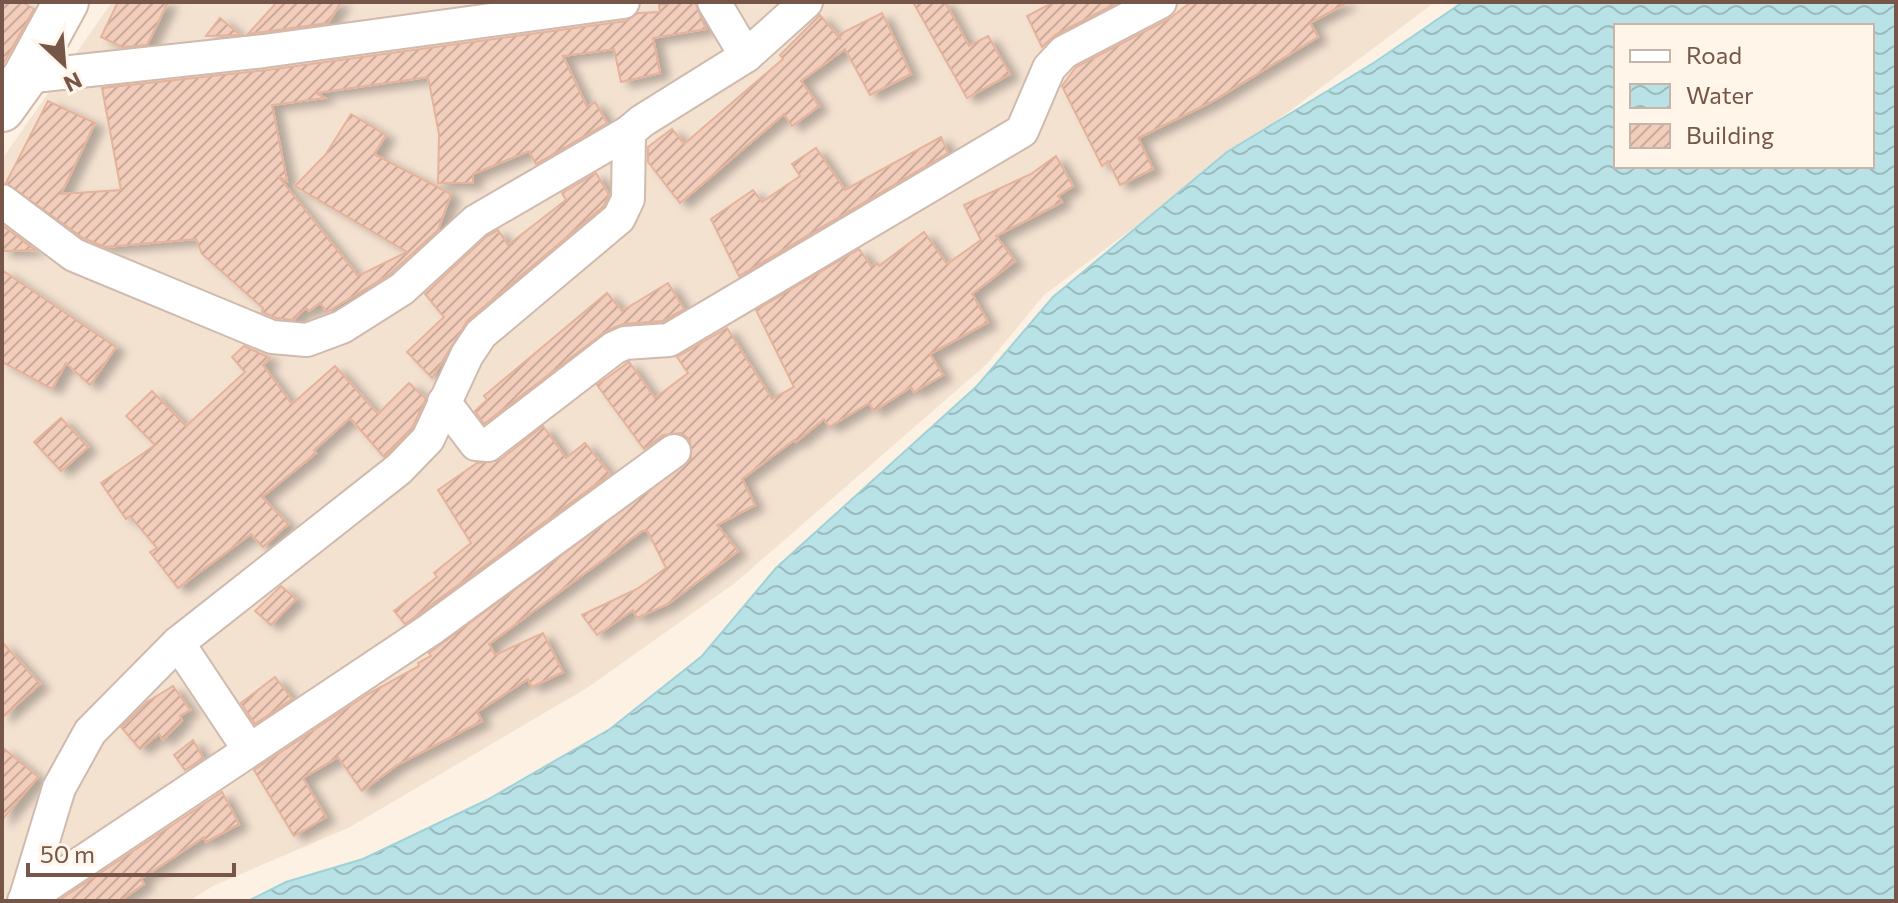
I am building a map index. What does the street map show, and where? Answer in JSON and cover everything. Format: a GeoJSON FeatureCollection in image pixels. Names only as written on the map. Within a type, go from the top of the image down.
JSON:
{"type":"FeatureCollection","features":[{"type":"Feature","properties":{"kind":"street"},"geometry":{"type":"LineString","coordinates":[[14,93],[66,2]]}},
{"type":"Feature","properties":{"kind":"street"},"geometry":{"type":"LineString","coordinates":[[14,93],[264,51],[623,2]]}},
{"type":"Feature","properties":{"kind":"street"},"geometry":{"type":"LineString","coordinates":[[714,2],[746,56]]}},
{"type":"Feature","properties":{"kind":"street"},"geometry":{"type":"LineString","coordinates":[[2,201],[74,255],[272,337],[307,340],[342,327],[382,304],[476,221],[629,132],[746,56],[806,2]]}},
{"type":"Feature","properties":{"kind":"street"},"geometry":{"type":"LineString","coordinates":[[444,402],[476,444],[488,445],[614,348],[625,343],[669,340],[1022,131],[1049,68],[1064,52],[1160,2]]}},
{"type":"Feature","properties":{"kind":"street"},"geometry":{"type":"LineString","coordinates":[[24,900],[59,788],[90,732],[178,643],[399,469],[428,439],[467,355],[481,334],[619,218],[628,199],[629,132]]}},
{"type":"Feature","properties":{"kind":"street"},"geometry":{"type":"LineString","coordinates":[[24,900],[431,629],[674,451]]}},
{"type":"Feature","properties":{"kind":"street"},"geometry":{"type":"LineString","coordinates":[[178,643],[248,748]]}},
{"type":"Feature","properties":{"kind":"shaded area"},"geometry":{"type":"Polygon","coordinates":[[[112,2],[1435,2],[1044,295],[988,363],[735,583],[587,688],[350,827],[213,886],[189,901],[2,901],[2,159],[112,2]]]}},
{"type":"Feature","properties":{"kind":"water"},"geometry":{"type":"Polygon","coordinates":[[[1463,2],[1896,2],[1896,901],[248,901],[286,882],[363,859],[487,800],[610,729],[702,656],[776,568],[977,386],[1053,297],[1227,152],[1375,62],[1463,2]]]}},
{"type":"Feature","properties":{"kind":"building"},"geometry":{"type":"Polygon","coordinates":[[[2,2],[22,2],[34,9],[2,66],[2,2]]]}},
{"type":"Feature","properties":{"kind":"building"},"geometry":{"type":"Polygon","coordinates":[[[118,2],[168,2],[147,45],[122,47],[101,37],[118,2]]]}},
{"type":"Feature","properties":{"kind":"building"},"geometry":{"type":"Polygon","coordinates":[[[277,2],[341,2],[328,23],[248,34],[277,2]]]}},
{"type":"Feature","properties":{"kind":"building"},"geometry":{"type":"Polygon","coordinates":[[[695,2],[706,29],[653,38],[660,73],[621,82],[614,49],[563,56],[587,107],[595,102],[607,123],[536,164],[529,151],[473,174],[473,183],[438,183],[439,134],[428,77],[316,93],[325,98],[272,105],[287,181],[278,176],[358,276],[407,252],[295,186],[326,154],[351,114],[386,135],[374,154],[451,194],[438,230],[390,274],[327,312],[320,303],[309,311],[306,308],[293,320],[262,312],[263,308],[202,254],[196,239],[105,247],[83,238],[6,183],[48,101],[95,123],[61,194],[121,190],[102,88],[267,70],[626,21],[638,13],[660,12],[659,5],[695,2]]]}},
{"type":"Feature","properties":{"kind":"building"},"geometry":{"type":"Polygon","coordinates":[[[913,2],[945,2],[969,46],[988,36],[1010,74],[967,98],[913,2]]]}},
{"type":"Feature","properties":{"kind":"building"},"geometry":{"type":"Polygon","coordinates":[[[1054,2],[1119,2],[1055,35],[1042,47],[1027,16],[1054,2]]]}},
{"type":"Feature","properties":{"kind":"building"},"geometry":{"type":"Polygon","coordinates":[[[1191,2],[1348,2],[1310,23],[1318,37],[1211,102],[1138,138],[1153,169],[1120,185],[1108,161],[1102,166],[1062,86],[1076,67],[1169,19],[1191,2]]]}},
{"type":"Feature","properties":{"kind":"building"},"geometry":{"type":"Polygon","coordinates":[[[882,13],[911,74],[870,95],[845,49],[801,81],[819,106],[792,126],[784,114],[680,203],[648,162],[648,147],[672,129],[684,144],[783,59],[780,55],[820,15],[841,40],[838,35],[882,13]]]}},
{"type":"Feature","properties":{"kind":"building"},"geometry":{"type":"Polygon","coordinates":[[[220,18],[240,35],[206,36],[220,18]]]}},
{"type":"Feature","properties":{"kind":"building"},"geometry":{"type":"Polygon","coordinates":[[[941,137],[948,153],[739,276],[711,219],[753,190],[762,202],[800,176],[792,164],[816,148],[845,190],[941,137]]]}},
{"type":"Feature","properties":{"kind":"building"},"geometry":{"type":"Polygon","coordinates":[[[1056,156],[1073,186],[1058,196],[1062,202],[996,236],[1015,261],[972,294],[988,322],[930,354],[943,375],[914,392],[911,387],[874,411],[869,403],[829,427],[824,419],[742,479],[755,505],[717,525],[738,551],[668,604],[637,618],[633,610],[597,635],[582,615],[637,589],[666,568],[647,530],[642,531],[489,644],[495,655],[543,633],[563,672],[532,687],[528,679],[477,712],[482,721],[397,765],[362,791],[338,757],[303,778],[326,817],[294,836],[254,770],[368,694],[419,666],[418,663],[431,656],[429,653],[691,459],[690,440],[681,433],[663,435],[644,449],[597,385],[629,362],[655,398],[688,373],[677,357],[727,328],[772,399],[794,387],[756,310],[859,249],[871,266],[877,263],[879,266],[924,232],[947,264],[981,240],[964,205],[1031,174],[1056,156]]]}},
{"type":"Feature","properties":{"kind":"building"},"geometry":{"type":"Polygon","coordinates":[[[596,173],[609,195],[604,206],[468,320],[432,378],[407,352],[444,317],[425,294],[487,236],[498,230],[508,245],[566,200],[562,193],[596,173]]]}},
{"type":"Feature","properties":{"kind":"building"},"geometry":{"type":"Polygon","coordinates":[[[2,225],[35,250],[2,251],[2,225]]]}},
{"type":"Feature","properties":{"kind":"building"},"geometry":{"type":"Polygon","coordinates":[[[2,270],[116,347],[90,385],[66,363],[52,389],[2,362],[2,270]]]}},
{"type":"Feature","properties":{"kind":"building"},"geometry":{"type":"Polygon","coordinates":[[[668,283],[684,309],[663,321],[623,324],[606,331],[484,424],[475,411],[487,400],[484,396],[607,293],[622,311],[668,283]]]}},
{"type":"Feature","properties":{"kind":"building"},"geometry":{"type":"Polygon","coordinates":[[[244,346],[270,358],[263,365],[292,404],[335,366],[378,414],[409,383],[426,399],[412,428],[384,457],[350,418],[314,450],[316,453],[262,497],[288,524],[263,547],[251,534],[178,588],[150,552],[157,548],[130,516],[126,519],[101,483],[155,445],[126,416],[152,391],[186,426],[245,372],[232,357],[244,346]]]}},
{"type":"Feature","properties":{"kind":"building"},"geometry":{"type":"Polygon","coordinates":[[[61,418],[88,447],[61,471],[34,442],[61,418]]]}},
{"type":"Feature","properties":{"kind":"building"},"geometry":{"type":"Polygon","coordinates":[[[543,426],[566,458],[585,443],[610,474],[405,624],[394,611],[437,577],[434,573],[471,543],[438,490],[477,463],[500,460],[543,426]]]}},
{"type":"Feature","properties":{"kind":"building"},"geometry":{"type":"Polygon","coordinates":[[[281,586],[296,599],[271,625],[255,611],[281,586]]]}},
{"type":"Feature","properties":{"kind":"building"},"geometry":{"type":"Polygon","coordinates":[[[2,642],[40,684],[2,718],[2,642]]]}},
{"type":"Feature","properties":{"kind":"building"},"geometry":{"type":"Polygon","coordinates":[[[275,677],[292,699],[255,724],[241,703],[275,677]]]}},
{"type":"Feature","properties":{"kind":"building"},"geometry":{"type":"Polygon","coordinates":[[[173,686],[190,710],[180,716],[182,720],[163,740],[159,734],[140,749],[121,727],[147,702],[173,686]]]}},
{"type":"Feature","properties":{"kind":"building"},"geometry":{"type":"Polygon","coordinates":[[[193,740],[203,758],[185,770],[174,755],[193,740]]]}},
{"type":"Feature","properties":{"kind":"building"},"geometry":{"type":"Polygon","coordinates":[[[2,747],[38,777],[2,820],[2,747]]]}},
{"type":"Feature","properties":{"kind":"building"},"geometry":{"type":"Polygon","coordinates":[[[222,792],[239,824],[206,842],[204,837],[141,879],[144,884],[120,901],[58,901],[222,792]]]}}]}
